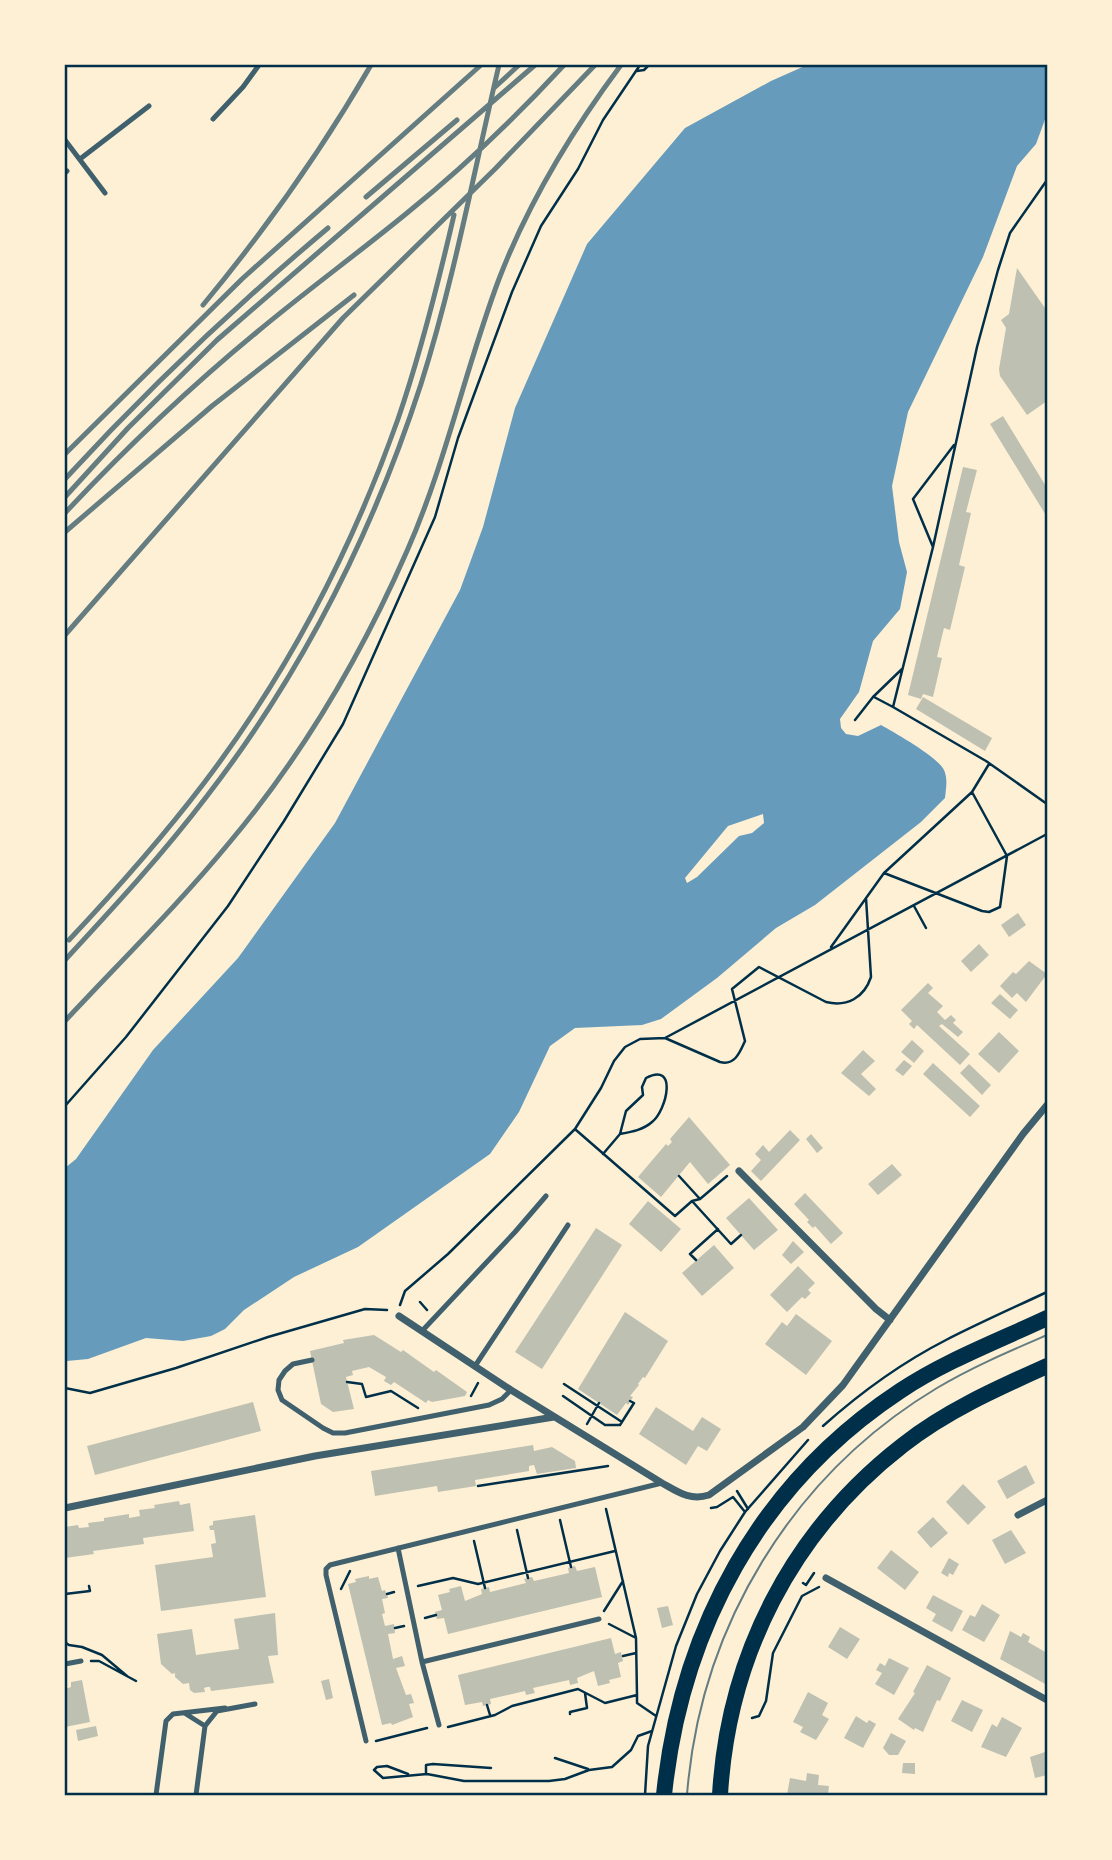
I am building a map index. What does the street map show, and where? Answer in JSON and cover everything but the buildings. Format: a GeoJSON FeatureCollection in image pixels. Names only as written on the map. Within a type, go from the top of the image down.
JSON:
{"type":"FeatureCollection","features":[{"type":"Feature","properties":{"kind":"main road"},"geometry":{"type":"LineString","coordinates":[[664,1795],[683,1688],[709,1619],[719,1595],[751,1539],[792,1484],[840,1436],[899,1391],[1047,1318]]}},
{"type":"Feature","properties":{"kind":"main road"},"geometry":{"type":"LineString","coordinates":[[720,1795],[725,1738],[751,1644],[788,1570],[811,1537],[844,1497],[904,1444],[953,1412],[1047,1366]]}},
{"type":"Feature","properties":{"kind":"street"},"geometry":{"type":"LineString","coordinates":[[399,1316],[511,1390],[662,1483],[686,1496],[701,1497],[717,1492],[785,1441],[843,1385],[1023,1134],[1047,1106]]}},
{"type":"Feature","properties":{"kind":"street"},"geometry":{"type":"LineString","coordinates":[[739,1171],[890,1320]]}},
{"type":"Feature","properties":{"kind":"street"},"geometry":{"type":"LineString","coordinates":[[65,1508],[315,1456],[554,1417]]}},
{"type":"Feature","properties":{"kind":"street"},"geometry":{"type":"LineString","coordinates":[[1018,1515],[1047,1500]]}},
{"type":"Feature","properties":{"kind":"street"},"geometry":{"type":"LineString","coordinates":[[824,1582],[1047,1700]]}},
{"type":"Feature","properties":{"kind":"lane"},"geometry":{"type":"LineString","coordinates":[[213,119],[259,65]]}},
{"type":"Feature","properties":{"kind":"lane"},"geometry":{"type":"LineString","coordinates":[[80,159],[149,106]]}},
{"type":"Feature","properties":{"kind":"lane"},"geometry":{"type":"LineString","coordinates":[[65,140],[106,193]]}},
{"type":"Feature","properties":{"kind":"lane"},"geometry":{"type":"LineString","coordinates":[[422,1331],[546,1196]]}},
{"type":"Feature","properties":{"kind":"lane"},"geometry":{"type":"LineString","coordinates":[[475,1366],[568,1225]]}},
{"type":"Feature","properties":{"kind":"lane"},"geometry":{"type":"LineString","coordinates":[[312,1360],[293,1364],[285,1371],[279,1380],[278,1390],[282,1400],[333,1433],[345,1433],[489,1405],[502,1399],[511,1390]]}},
{"type":"Feature","properties":{"kind":"lane"},"geometry":{"type":"LineString","coordinates":[[366,1741],[326,1569],[336,1563],[662,1483]]}},
{"type":"Feature","properties":{"kind":"lane"},"geometry":{"type":"LineString","coordinates":[[398,1548],[422,1662],[439,1725]]}},
{"type":"Feature","properties":{"kind":"lane"},"geometry":{"type":"LineString","coordinates":[[422,1662],[599,1619]]}},
{"type":"Feature","properties":{"kind":"lane"},"geometry":{"type":"LineString","coordinates":[[65,1664],[81,1661]]}},
{"type":"Feature","properties":{"kind":"lane"},"geometry":{"type":"LineString","coordinates":[[156,1795],[166,1721],[173,1714],[255,1704]]}},
{"type":"Feature","properties":{"kind":"lane"},"geometry":{"type":"LineString","coordinates":[[196,1795],[205,1727],[209,1718],[225,1708]]}},
{"type":"Feature","properties":{"kind":"lane"},"geometry":{"type":"LineString","coordinates":[[184,1713],[205,1727]]}},
{"type":"Feature","properties":{"kind":"path"},"geometry":{"type":"LineString","coordinates":[[65,1106],[126,1037],[228,906],[343,724],[435,517],[458,438],[512,292],[541,226],[578,169],[603,120],[640,65]]}},
{"type":"Feature","properties":{"kind":"path"},"geometry":{"type":"LineString","coordinates":[[636,71],[644,70],[649,65]]}},
{"type":"Feature","properties":{"kind":"path"},"geometry":{"type":"LineString","coordinates":[[893,707],[933,547],[977,347],[1010,233],[1047,180]]}},
{"type":"Feature","properties":{"kind":"path"},"geometry":{"type":"LineString","coordinates":[[933,547],[914,499],[956,443]]}},
{"type":"Feature","properties":{"kind":"path"},"geometry":{"type":"LineString","coordinates":[[855,720],[873,697],[902,669]]}},
{"type":"Feature","properties":{"kind":"path"},"geometry":{"type":"LineString","coordinates":[[873,697],[989,764],[1047,804]]}},
{"type":"Feature","properties":{"kind":"path"},"geometry":{"type":"LineString","coordinates":[[829,950],[884,873],[972,792],[989,764]]}},
{"type":"Feature","properties":{"kind":"path"},"geometry":{"type":"LineString","coordinates":[[884,873],[982,911],[1000,907],[1007,856],[972,792]]}},
{"type":"Feature","properties":{"kind":"path"},"geometry":{"type":"LineString","coordinates":[[65,1388],[90,1393],[365,1309],[384,1309],[399,1316],[405,1291],[448,1254],[575,1129],[601,1088],[614,1060],[625,1047],[640,1039],[665,1038],[1047,834]]}},
{"type":"Feature","properties":{"kind":"path"},"geometry":{"type":"LineString","coordinates":[[665,1038],[720,1062],[733,1062],[746,1041],[732,989],[759,967],[826,1002],[836,1005],[853,1000],[867,987],[871,977],[866,898]]}},
{"type":"Feature","properties":{"kind":"path"},"geometry":{"type":"LineString","coordinates":[[914,906],[926,928]]}},
{"type":"Feature","properties":{"kind":"path"},"geometry":{"type":"LineString","coordinates":[[603,1154],[620,1134],[626,1111],[643,1095],[642,1087],[646,1078],[653,1074],[660,1075],[666,1080],[668,1088],[659,1114],[647,1126],[620,1134]]}},
{"type":"Feature","properties":{"kind":"path"},"geometry":{"type":"LineString","coordinates":[[575,1129],[675,1216],[727,1176]]}},
{"type":"Feature","properties":{"kind":"path"},"geometry":{"type":"LineString","coordinates":[[679,1176],[700,1199]]}},
{"type":"Feature","properties":{"kind":"path"},"geometry":{"type":"LineString","coordinates":[[692,1201],[731,1244],[741,1235]]}},
{"type":"Feature","properties":{"kind":"path"},"geometry":{"type":"LineString","coordinates":[[696,1261],[690,1254],[718,1230]]}},
{"type":"Feature","properties":{"kind":"path"},"geometry":{"type":"LineString","coordinates":[[420,1302],[427,1312]]}},
{"type":"Feature","properties":{"kind":"path"},"geometry":{"type":"LineString","coordinates":[[481,1396],[469,1398],[485,1372]]}},
{"type":"Feature","properties":{"kind":"path"},"geometry":{"type":"LineString","coordinates":[[347,1382],[362,1384],[366,1397],[391,1391],[418,1408],[428,1406]]}},
{"type":"Feature","properties":{"kind":"path"},"geometry":{"type":"LineString","coordinates":[[564,1384],[622,1422]]}},
{"type":"Feature","properties":{"kind":"path"},"geometry":{"type":"LineString","coordinates":[[563,1396],[608,1426],[620,1425],[634,1403],[630,1401]]}},
{"type":"Feature","properties":{"kind":"path"},"geometry":{"type":"LineString","coordinates":[[587,1424],[598,1405]]}},
{"type":"Feature","properties":{"kind":"path"},"geometry":{"type":"LineString","coordinates":[[478,1486],[615,1465]]}},
{"type":"Feature","properties":{"kind":"path"},"geometry":{"type":"LineString","coordinates":[[702,1509],[717,1507],[733,1497],[747,1511],[730,1480]]}},
{"type":"Feature","properties":{"kind":"path"},"geometry":{"type":"LineString","coordinates":[[558,1510],[571,1567]]}},
{"type":"Feature","properties":{"kind":"path"},"geometry":{"type":"LineString","coordinates":[[514,1520],[528,1577]]}},
{"type":"Feature","properties":{"kind":"path"},"geometry":{"type":"LineString","coordinates":[[471,1531],[485,1588]]}},
{"type":"Feature","properties":{"kind":"path"},"geometry":{"type":"LineString","coordinates":[[387,1594],[453,1578],[484,1583],[615,1551]]}},
{"type":"Feature","properties":{"kind":"path"},"geometry":{"type":"LineString","coordinates":[[623,1581],[599,1619],[636,1638]]}},
{"type":"Feature","properties":{"kind":"path"},"geometry":{"type":"LineString","coordinates":[[752,1717],[759,1716],[766,1701],[773,1653],[791,1615],[802,1596],[824,1582]]}},
{"type":"Feature","properties":{"kind":"path"},"geometry":{"type":"LineString","coordinates":[[65,1594],[90,1591],[89,1586]]}},
{"type":"Feature","properties":{"kind":"path"},"geometry":{"type":"LineString","coordinates":[[424,1618],[436,1615]]}},
{"type":"Feature","properties":{"kind":"path"},"geometry":{"type":"LineString","coordinates":[[395,1628],[404,1626]]}},
{"type":"Feature","properties":{"kind":"path"},"geometry":{"type":"LineString","coordinates":[[65,1629],[66,1643],[102,1655],[127,1676]]}},
{"type":"Feature","properties":{"kind":"path"},"geometry":{"type":"LineString","coordinates":[[622,1656],[636,1653]]}},
{"type":"Feature","properties":{"kind":"path"},"geometry":{"type":"LineString","coordinates":[[81,1661],[99,1661],[136,1681]]}},
{"type":"Feature","properties":{"kind":"path"},"geometry":{"type":"LineString","coordinates":[[574,1684],[576,1690]]}},
{"type":"Feature","properties":{"kind":"path"},"geometry":{"type":"LineString","coordinates":[[570,1714],[587,1708],[585,1693]]}},
{"type":"Feature","properties":{"kind":"path"},"geometry":{"type":"LineString","coordinates":[[530,1695],[532,1701]]}},
{"type":"Feature","properties":{"kind":"path"},"geometry":{"type":"LineString","coordinates":[[637,1695],[637,1703],[656,1716]]}},
{"type":"Feature","properties":{"kind":"path"},"geometry":{"type":"LineString","coordinates":[[487,1705],[490,1717]]}},
{"type":"Feature","properties":{"kind":"path"},"geometry":{"type":"LineString","coordinates":[[366,1741],[366,1744],[430,1728]]}},
{"type":"Feature","properties":{"kind":"path"},"geometry":{"type":"LineString","coordinates":[[408,1774],[387,1766],[374,1770],[383,1778],[426,1774],[464,1781],[549,1782],[575,1777],[589,1770],[612,1767],[631,1750],[638,1736],[652,1731]]}},
{"type":"Feature","properties":{"kind":"path"},"geometry":{"type":"LineString","coordinates":[[555,1758],[589,1770]]}},
{"type":"Feature","properties":{"kind":"path"},"geometry":{"type":"LineString","coordinates":[[426,1774],[426,1765],[433,1764],[491,1768]]}},
{"type":"Feature","properties":{"kind":"water"},"geometry":{"type":"Polygon","coordinates":[[[807,65],[1047,65],[1047,114],[1036,144],[1017,166],[983,257],[908,412],[892,486],[899,542],[907,572],[900,609],[873,641],[859,692],[840,719],[841,728],[846,734],[858,736],[881,725],[925,752],[944,770],[945,798],[921,822],[815,905],[776,928],[717,978],[661,1019],[642,1025],[575,1028],[550,1046],[519,1112],[490,1154],[358,1247],[294,1277],[244,1310],[225,1329],[211,1336],[183,1341],[146,1338],[88,1359],[65,1360],[65,1168],[76,1159],[153,1050],[238,958],[335,823],[460,590],[483,527],[515,408],[587,244],[685,128],[771,81],[807,65]],[[763,814],[728,826],[685,878],[687,883],[697,877],[739,836],[752,833],[764,823],[763,814]]]}},
{"type":"Feature","properties":{"kind":"tram line"},"geometry":{"type":"LineString","coordinates":[[687,1795],[696,1733],[711,1673],[734,1615],[762,1561],[798,1511],[839,1465],[885,1424],[950,1380],[1047,1335]]}},
{"type":"Feature","properties":{"kind":"railway"},"geometry":{"type":"LineString","coordinates":[[203,305],[292,189],[371,65]]}},
{"type":"Feature","properties":{"kind":"railway"},"geometry":{"type":"LineString","coordinates":[[65,454],[242,279],[481,65]]}},
{"type":"Feature","properties":{"kind":"railway"},"geometry":{"type":"LineString","coordinates":[[65,960],[173,839],[242,749],[274,701],[332,599],[381,494],[421,384],[454,265],[499,65]]}},
{"type":"Feature","properties":{"kind":"railway"},"geometry":{"type":"LineString","coordinates":[[494,88],[519,65]]}},
{"type":"Feature","properties":{"kind":"railway"},"geometry":{"type":"LineString","coordinates":[[65,497],[128,428],[217,340],[535,65]]}},
{"type":"Feature","properties":{"kind":"railway"},"geometry":{"type":"LineString","coordinates":[[65,513],[182,397],[275,317],[448,178],[508,123],[564,65]]}},
{"type":"Feature","properties":{"kind":"railway"},"geometry":{"type":"LineString","coordinates":[[65,635],[343,318],[496,168],[595,65]]}},
{"type":"Feature","properties":{"kind":"railway"},"geometry":{"type":"LineString","coordinates":[[65,1021],[210,866],[282,775],[329,703],[370,629],[421,518],[487,313],[511,250],[552,168],[621,65]]}},
{"type":"Feature","properties":{"kind":"railway"},"geometry":{"type":"LineString","coordinates":[[366,197],[457,120]]}},
{"type":"Feature","properties":{"kind":"railway"},"geometry":{"type":"LineString","coordinates":[[69,940],[172,824],[204,783],[263,698],[315,609],[360,515],[398,419],[429,318],[454,215]]}},
{"type":"Feature","properties":{"kind":"railway"},"geometry":{"type":"LineString","coordinates":[[65,479],[193,349],[259,287],[328,228]]}},
{"type":"Feature","properties":{"kind":"railway"},"geometry":{"type":"LineString","coordinates":[[65,532],[212,406],[354,295]]}}]}
